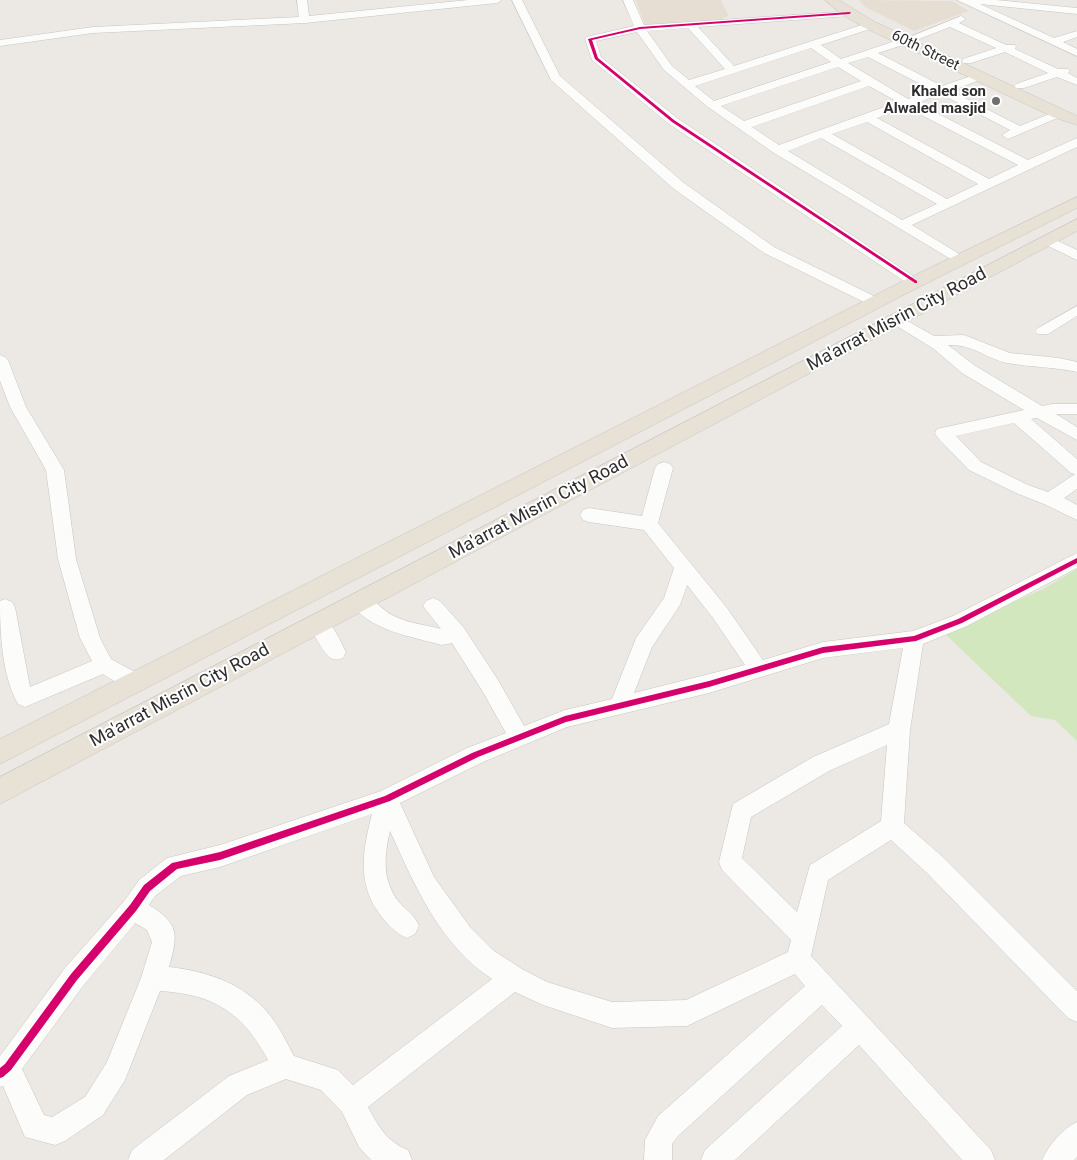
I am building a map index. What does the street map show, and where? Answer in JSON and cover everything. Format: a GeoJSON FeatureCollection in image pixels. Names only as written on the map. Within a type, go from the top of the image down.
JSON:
{"type":"FeatureCollection","features":[{"type":"Feature","properties":{"kind":"main road","name":"60th Street"},"geometry":{"type":"LineString","coordinates":[[831,0],[880,20],[978,77],[1077,121]]}},
{"type":"Feature","properties":{"kind":"main road","name":"60th Street"},"geometry":{"type":"LineString","coordinates":[[849,6],[872,25],[967,61],[1077,111]]}},
{"type":"Feature","properties":{"kind":"main road","name":"Ma'arrat Misrin City Road"},"geometry":{"type":"LineString","coordinates":[[0,752],[915,282],[1077,202]]}},
{"type":"Feature","properties":{"kind":"main road","name":"Ma'arrat Misrin City Road"},"geometry":{"type":"LineString","coordinates":[[0,790],[1077,224]]}},
{"type":"Feature","properties":{"kind":"main road"},"geometry":{"type":"LineString","coordinates":[[877,303],[899,319]]}},
{"type":"Feature","properties":{"kind":"street"},"geometry":{"type":"LineString","coordinates":[[302,0],[302,11],[305,20]]}},
{"type":"Feature","properties":{"kind":"street"},"geometry":{"type":"LineString","coordinates":[[0,43],[94,30],[305,20],[432,3],[497,0]]}},
{"type":"Feature","properties":{"kind":"street"},"geometry":{"type":"LineString","coordinates":[[518,0],[555,78],[679,186],[770,250],[877,303]]}},
{"type":"Feature","properties":{"kind":"street"},"geometry":{"type":"LineString","coordinates":[[628,0],[640,28],[668,68],[701,97],[778,150],[959,260]]}},
{"type":"Feature","properties":{"kind":"street"},"geometry":{"type":"LineString","coordinates":[[962,0],[1077,11]]}},
{"type":"Feature","properties":{"kind":"street"},"geometry":{"type":"LineString","coordinates":[[962,0],[1077,54]]}},
{"type":"Feature","properties":{"kind":"street"},"geometry":{"type":"LineString","coordinates":[[849,6],[691,25],[640,28],[590,39],[596,58],[673,121],[915,282]]}},
{"type":"Feature","properties":{"kind":"street"},"geometry":{"type":"LineString","coordinates":[[712,105],[910,39],[984,10]]}},
{"type":"Feature","properties":{"kind":"street"},"geometry":{"type":"LineString","coordinates":[[950,23],[1077,82]]}},
{"type":"Feature","properties":{"kind":"street"},"geometry":{"type":"LineString","coordinates":[[691,25],[732,70]]}},
{"type":"Feature","properties":{"kind":"street"},"geometry":{"type":"LineString","coordinates":[[688,84],[872,25]]}},
{"type":"Feature","properties":{"kind":"street"},"geometry":{"type":"LineString","coordinates":[[1053,42],[1077,34]]}},
{"type":"Feature","properties":{"kind":"street"},"geometry":{"type":"LineString","coordinates":[[967,61],[1041,36]]}},
{"type":"Feature","properties":{"kind":"street"},"geometry":{"type":"LineString","coordinates":[[814,45],[839,63],[908,102],[1028,165]]}},
{"type":"Feature","properties":{"kind":"street"},"geometry":{"type":"LineString","coordinates":[[869,53],[1019,130]]}},
{"type":"Feature","properties":{"kind":"street"},"geometry":{"type":"LineString","coordinates":[[1020,86],[1077,66]]}},
{"type":"Feature","properties":{"kind":"street"},"geometry":{"type":"LineString","coordinates":[[778,150],[978,77]]}},
{"type":"Feature","properties":{"kind":"street"},"geometry":{"type":"LineString","coordinates":[[743,126],[871,81]]}},
{"type":"Feature","properties":{"kind":"street"},"geometry":{"type":"LineString","coordinates":[[989,145],[1058,114]]}},
{"type":"Feature","properties":{"kind":"street"},"geometry":{"type":"LineString","coordinates":[[867,117],[988,184]]}},
{"type":"Feature","properties":{"kind":"street"},"geometry":{"type":"LineString","coordinates":[[822,134],[947,204]]}},
{"type":"Feature","properties":{"kind":"street"},"geometry":{"type":"LineString","coordinates":[[902,225],[1077,142]]}},
{"type":"Feature","properties":{"kind":"street"},"geometry":{"type":"LineString","coordinates":[[1047,240],[1077,256]]}},
{"type":"Feature","properties":{"kind":"street"},"geometry":{"type":"LineString","coordinates":[[1043,331],[1077,310]]}},
{"type":"Feature","properties":{"kind":"street"},"geometry":{"type":"LineString","coordinates":[[899,319],[932,341],[961,364],[1077,434]]}},
{"type":"Feature","properties":{"kind":"street"},"geometry":{"type":"LineString","coordinates":[[932,341],[964,340],[1008,358],[1077,367]]}},
{"type":"Feature","properties":{"kind":"street"},"geometry":{"type":"LineString","coordinates":[[0,360],[18,407],[55,470],[67,559],[90,638],[104,665],[137,682]]}},
{"type":"Feature","properties":{"kind":"street"},"geometry":{"type":"LineString","coordinates":[[1077,409],[1052,408],[944,433],[976,466],[1077,513]]}},
{"type":"Feature","properties":{"kind":"street"},"geometry":{"type":"LineString","coordinates":[[1018,417],[1077,469]]}},
{"type":"Feature","properties":{"kind":"street"},"geometry":{"type":"LineString","coordinates":[[649,524],[664,468]]}},
{"type":"Feature","properties":{"kind":"street"},"geometry":{"type":"LineString","coordinates":[[1050,499],[1077,480]]}},
{"type":"Feature","properties":{"kind":"street"},"geometry":{"type":"LineString","coordinates":[[589,515],[649,524],[720,613],[759,670]]}},
{"type":"Feature","properties":{"kind":"street"},"geometry":{"type":"LineString","coordinates":[[133,908],[155,922],[162,932],[164,942],[154,978],[116,1071],[94,1106],[54,1131],[35,1126],[4,1071],[74,977],[133,908],[147,888],[175,866],[220,856],[387,799],[475,755],[565,719],[709,684],[824,650],[914,639],[960,621],[1077,560]]}},
{"type":"Feature","properties":{"kind":"street"},"geometry":{"type":"LineString","coordinates":[[619,706],[643,644],[673,600],[683,568]]}},
{"type":"Feature","properties":{"kind":"street"},"geometry":{"type":"LineString","coordinates":[[360,601],[385,621],[392,624],[442,637],[456,634]]}},
{"type":"Feature","properties":{"kind":"street"},"geometry":{"type":"LineString","coordinates":[[433,606],[456,634],[499,698],[519,737]]}},
{"type":"Feature","properties":{"kind":"street"},"geometry":{"type":"LineString","coordinates":[[5,607],[21,691],[25,698],[104,665]]}},
{"type":"Feature","properties":{"kind":"street"},"geometry":{"type":"LineString","coordinates":[[318,623],[336,652]]}},
{"type":"Feature","properties":{"kind":"street"},"geometry":{"type":"LineString","coordinates":[[892,827],[899,730],[914,639]]}},
{"type":"Feature","properties":{"kind":"street"},"geometry":{"type":"LineString","coordinates":[[899,730],[821,764],[741,811],[730,862],[801,948],[823,987],[981,1160]]}},
{"type":"Feature","properties":{"kind":"street"},"geometry":{"type":"LineString","coordinates":[[387,799],[374,855],[374,875],[383,900],[390,910],[407,926]]}},
{"type":"Feature","properties":{"kind":"street"},"geometry":{"type":"LineString","coordinates":[[387,799],[426,885],[461,936],[485,960],[513,978],[543,993],[612,1015],[687,1012],[801,948],[818,873],[892,827]]}},
{"type":"Feature","properties":{"kind":"street"},"geometry":{"type":"LineString","coordinates":[[892,827],[936,866],[1077,1009]]}},
{"type":"Feature","properties":{"kind":"street"},"geometry":{"type":"LineString","coordinates":[[154,978],[184,980],[208,985],[232,998],[256,1018],[286,1066]]}},
{"type":"Feature","properties":{"kind":"street"},"geometry":{"type":"LineString","coordinates":[[351,1103],[513,978]]}},
{"type":"Feature","properties":{"kind":"street"},"geometry":{"type":"LineString","coordinates":[[658,1160],[659,1140],[668,1126],[823,987]]}},
{"type":"Feature","properties":{"kind":"street"},"geometry":{"type":"LineString","coordinates":[[715,1160],[860,1028]]}},
{"type":"Feature","properties":{"kind":"street"},"geometry":{"type":"LineString","coordinates":[[143,1160],[238,1085],[286,1066],[329,1079],[351,1103],[369,1136],[384,1154],[398,1160]]}},
{"type":"Feature","properties":{"kind":"street"},"geometry":{"type":"LineString","coordinates":[[1056,1160],[1077,1136]]}},
{"type":"Feature","properties":{"kind":"shaded area"},"geometry":{"type":"Polygon","coordinates":[[[636,0],[721,0],[729,16],[722,19],[645,25],[636,0]]]}},
{"type":"Feature","properties":{"kind":"shaded area"},"geometry":{"type":"Polygon","coordinates":[[[859,0],[952,1],[969,11],[914,31],[865,7],[859,0]]]}},
{"type":"Feature","properties":{"kind":"green space"},"geometry":{"type":"Polygon","coordinates":[[[1077,569],[1077,741],[1055,720],[1031,716],[944,633],[1043,589],[1077,569]]]}},
{"type":"Feature","properties":{"kind":"cycle path"},"geometry":{"type":"LineString","coordinates":[[849,13],[640,28],[590,39],[596,58],[673,121],[915,282]]}},
{"type":"Feature","properties":{"kind":"cycle path"},"geometry":{"type":"LineString","coordinates":[[0,1074],[8,1067],[74,977],[133,908],[147,888],[175,866],[220,856],[387,799],[475,755],[565,719],[709,684],[823,650],[914,639],[960,621],[1077,560]]}},
{"type":"Feature","properties":{"kind":"place","name":"Khaled son Alwaled masjid"},"geometry":{"type":"Point","coordinates":[996,101]}}]}
